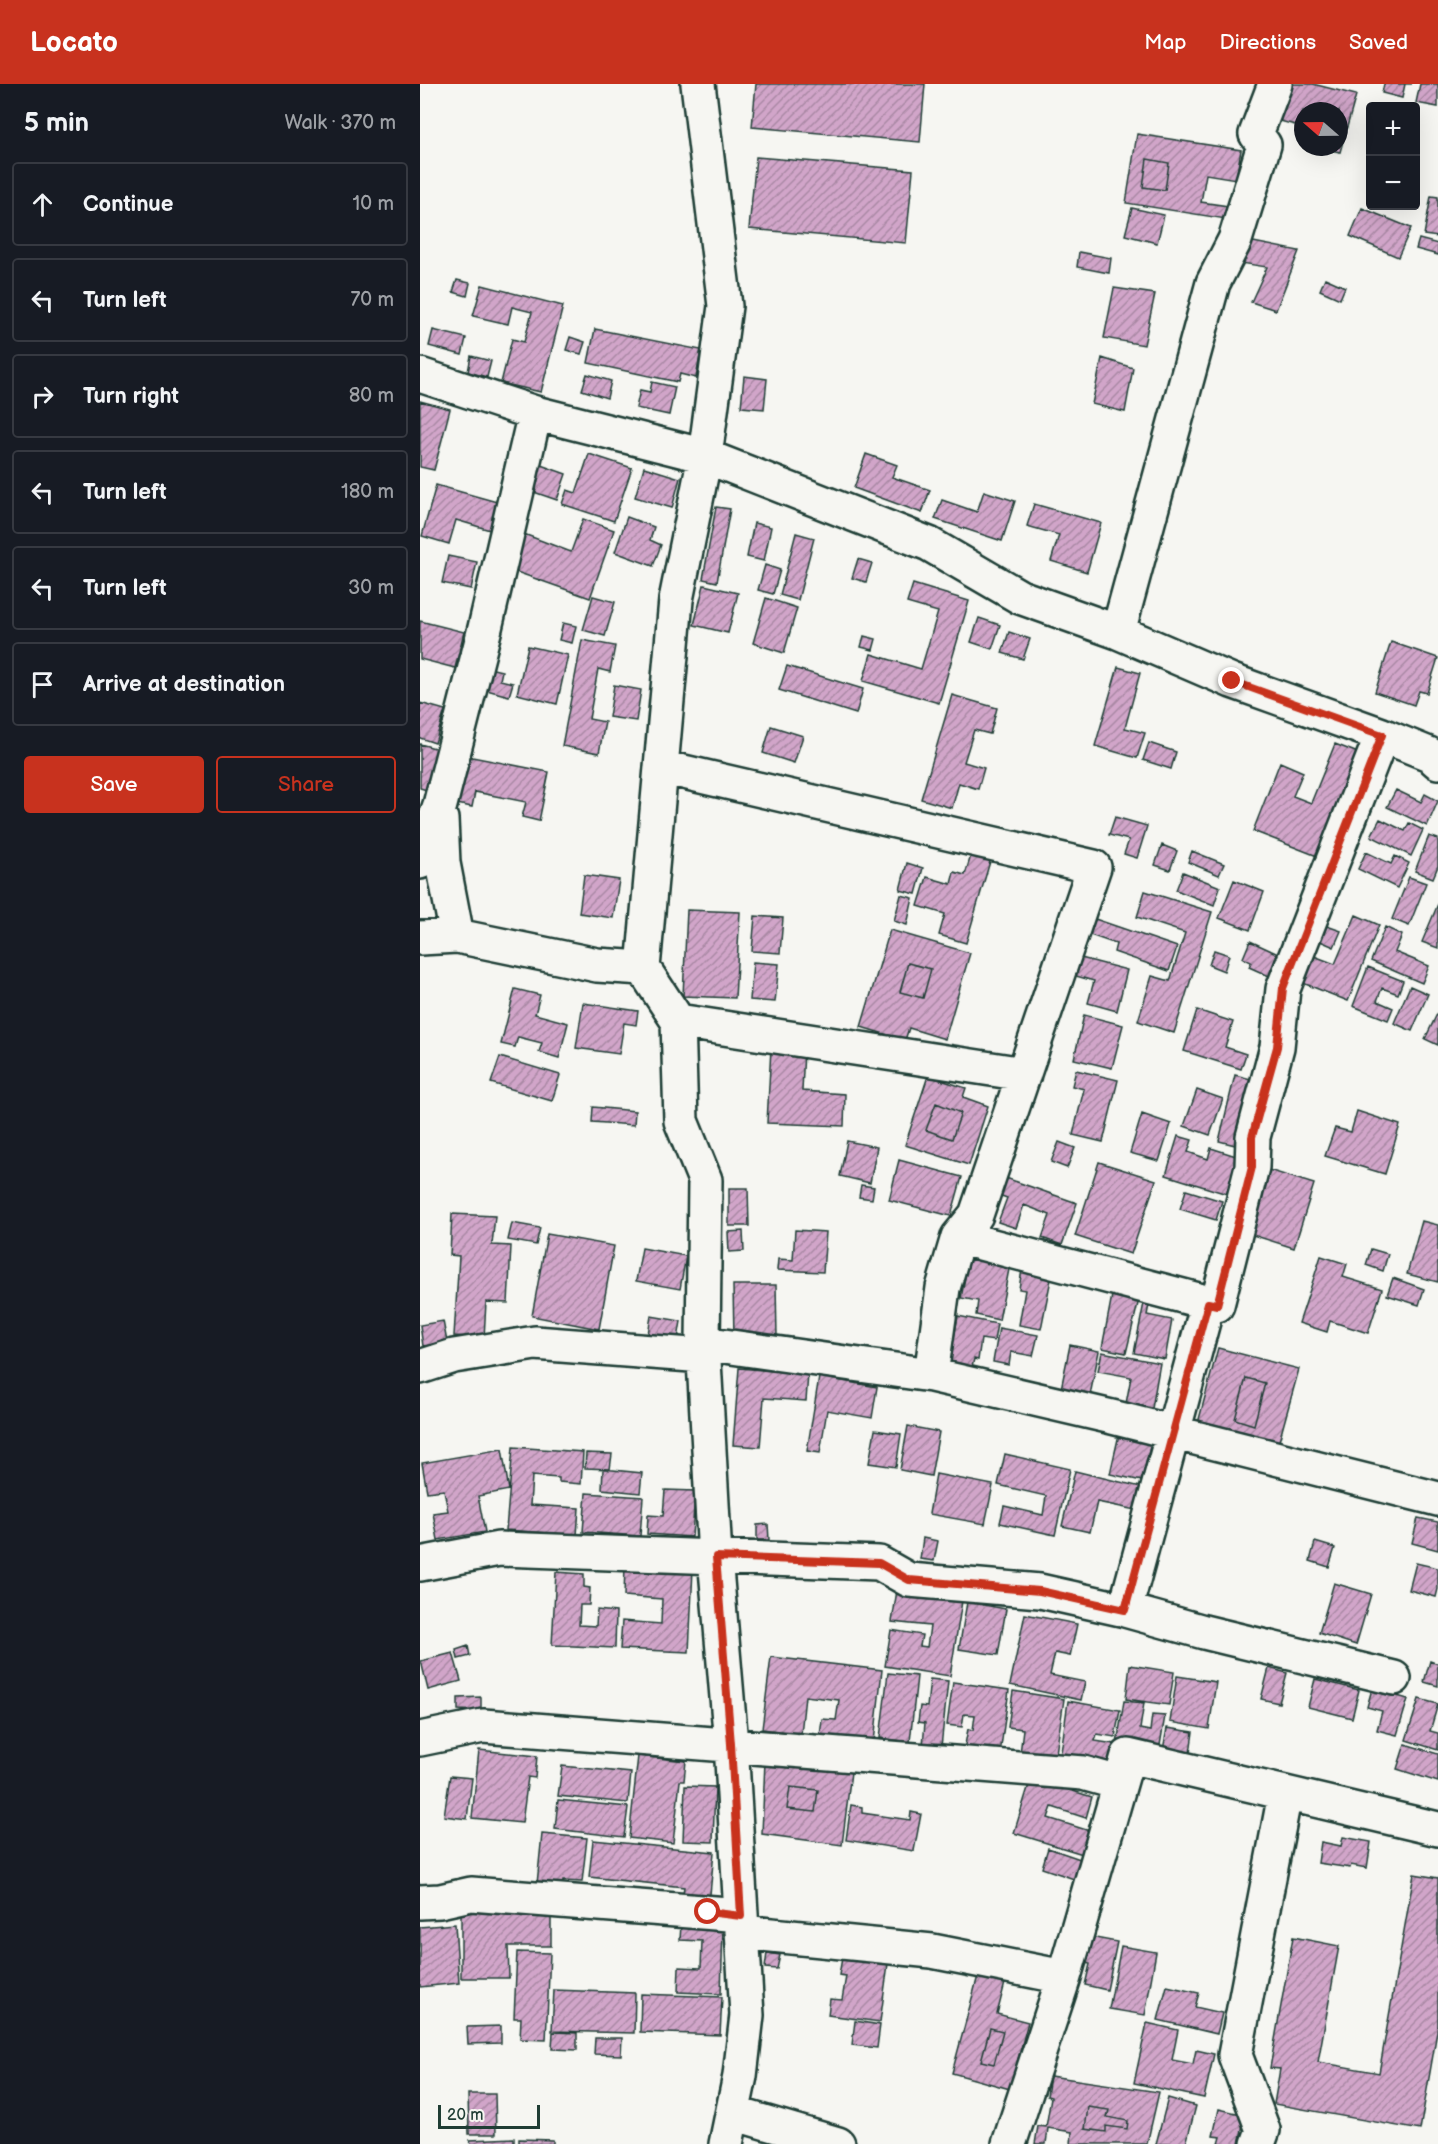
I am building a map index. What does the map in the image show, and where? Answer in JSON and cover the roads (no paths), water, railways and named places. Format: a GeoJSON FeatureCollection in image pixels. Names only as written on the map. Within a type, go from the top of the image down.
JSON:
{"type":"FeatureCollection","features":[{"type":"Feature","properties":{"kind":"street"},"geometry":{"type":"LineString","coordinates":[[698,84],[724,306],[705,456],[676,600],[643,968],[678,1021],[681,1121],[705,1180],[702,1289],[704,1350],[747,2015],[740,2076],[729,2129],[838,2144]]}},
{"type":"Feature","properties":{"kind":"street"},"geometry":{"type":"LineString","coordinates":[[1118,632],[1213,283],[1235,240],[1264,145],[1256,134],[1275,84]]}},
{"type":"Feature","properties":{"kind":"street"},"geometry":{"type":"LineString","coordinates":[[420,375],[535,414],[705,456],[929,544],[1020,597],[1118,632],[1232,681],[1382,735],[1429,754],[1438,762]]}},
{"type":"Feature","properties":{"kind":"street"},"geometry":{"type":"LineString","coordinates":[[420,862],[440,805],[485,628],[535,414]]}},
{"type":"Feature","properties":{"kind":"street"},"geometry":{"type":"LineString","coordinates":[[958,1237],[1217,1305],[1252,1167],[1252,1137],[1277,1047],[1283,988],[1382,735]]}},
{"type":"Feature","properties":{"kind":"street"},"geometry":{"type":"LineString","coordinates":[[662,767],[1094,867],[976,1215],[958,1237],[943,1288],[931,1375]]}},
{"type":"Feature","properties":{"kind":"street"},"geometry":{"type":"LineString","coordinates":[[440,805],[443,863],[457,936]]}},
{"type":"Feature","properties":{"kind":"street"},"geometry":{"type":"LineString","coordinates":[[420,938],[457,936],[597,965],[643,968]]}},
{"type":"Feature","properties":{"kind":"street"},"geometry":{"type":"LineString","coordinates":[[678,1021],[1024,1074]]}},
{"type":"Feature","properties":{"kind":"street"},"geometry":{"type":"LineString","coordinates":[[1125,1610],[1208,1303]]}},
{"type":"Feature","properties":{"kind":"street"},"geometry":{"type":"LineString","coordinates":[[420,1367],[454,1356],[535,1343],[704,1350],[931,1375],[1438,1498]]}},
{"type":"Feature","properties":{"kind":"street"},"geometry":{"type":"LineString","coordinates":[[420,1564],[498,1549],[879,1563],[909,1580],[1040,1591],[1125,1610],[1204,1632],[1394,1678]]}},
{"type":"Feature","properties":{"kind":"street"},"geometry":{"type":"LineString","coordinates":[[420,1740],[483,1726],[1083,1773],[1119,1783]]}},
{"type":"Feature","properties":{"kind":"street"},"geometry":{"type":"LineString","coordinates":[[1010,2144],[1064,1977],[1128,1756],[1438,1829]]}},
{"type":"Feature","properties":{"kind":"street"},"geometry":{"type":"LineString","coordinates":[[1258,2144],[1263,2130],[1234,2055],[1285,1794]]}},
{"type":"Feature","properties":{"kind":"street"},"geometry":{"type":"LineString","coordinates":[[420,1902],[440,1901],[471,1894],[742,1924],[932,1951],[1064,1977]]}}]}
